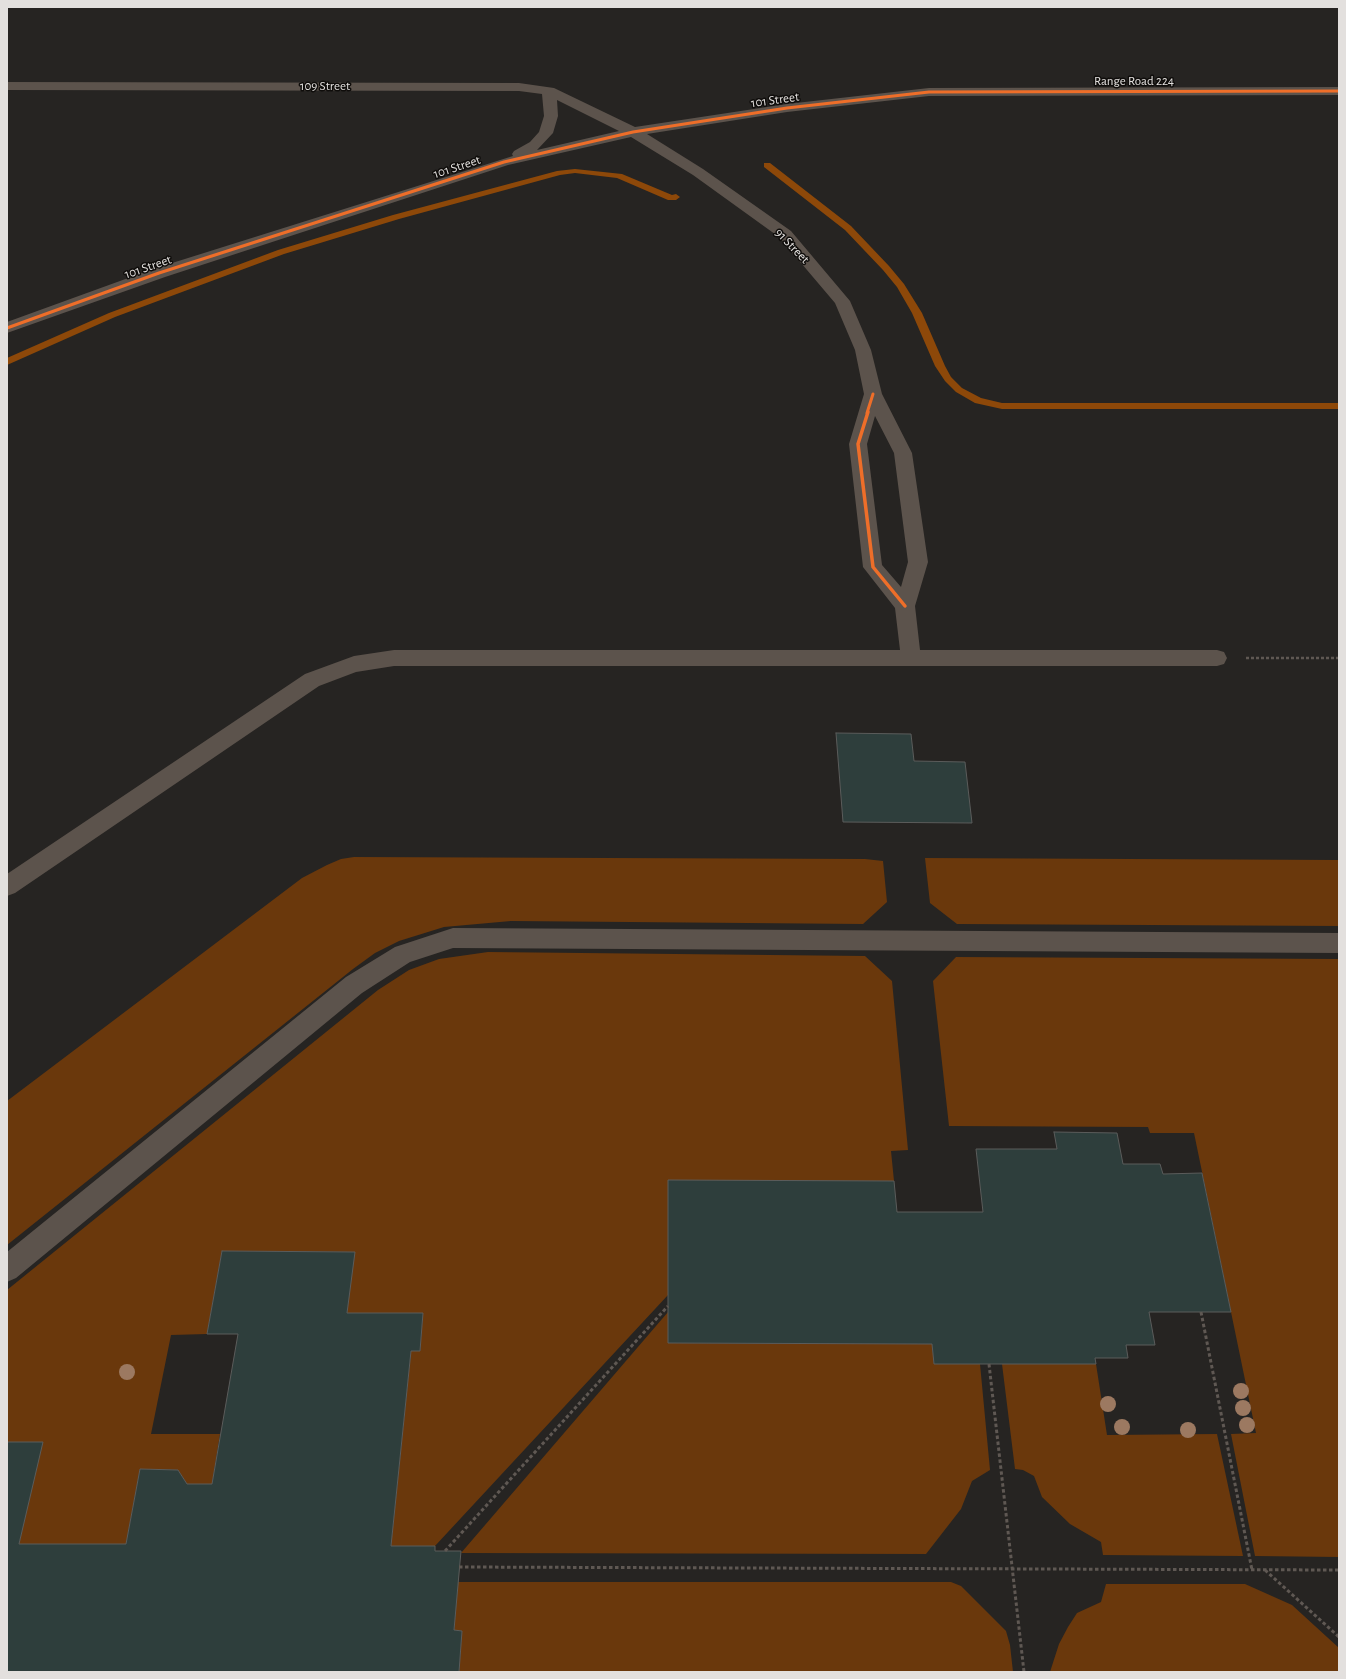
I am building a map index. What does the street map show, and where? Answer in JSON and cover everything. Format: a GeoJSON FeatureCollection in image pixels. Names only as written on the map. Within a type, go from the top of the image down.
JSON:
{"type":"FeatureCollection","features":[{"type":"Feature","properties":{"kind":"street","name":"109 Street"},"geometry":{"type":"LineString","coordinates":[[7,86],[505,87],[549,91],[633,132]]}},
{"type":"Feature","properties":{"kind":"street"},"geometry":{"type":"LineString","coordinates":[[504,162],[536,145],[546,133],[550,116],[549,91]]}},
{"type":"Feature","properties":{"kind":"street","name":"Range Road 224"},"geometry":{"type":"LineString","coordinates":[[929,92],[1339,91]]}},
{"type":"Feature","properties":{"kind":"street","name":"101 Street"},"geometry":{"type":"LineString","coordinates":[[7,328],[160,273],[504,162],[633,132],[787,108],[929,92]]}},
{"type":"Feature","properties":{"kind":"street","name":"91 Street"},"geometry":{"type":"LineString","coordinates":[[633,132],[698,172],[785,234],[842,301],[863,350],[872,394]]}},
{"type":"Feature","properties":{"kind":"street"},"geometry":{"type":"LineString","coordinates":[[872,394],[858,444],[873,567],[905,606]]}},
{"type":"Feature","properties":{"kind":"street"},"geometry":{"type":"LineString","coordinates":[[872,394],[903,453],[918,562],[905,606],[911,658]]}},
{"type":"Feature","properties":{"kind":"street"},"geometry":{"type":"LineString","coordinates":[[7,886],[312,680],[354,664],[394,658],[1217,658]]}},
{"type":"Feature","properties":{"kind":"street"},"geometry":{"type":"LineString","coordinates":[[7,1269],[354,985],[403,954],[452,938],[1339,943]]}},
{"type":"Feature","properties":{"kind":"path"},"geometry":{"type":"LineString","coordinates":[[1217,658],[1339,658]]}},
{"type":"Feature","properties":{"kind":"path"},"geometry":{"type":"LineString","coordinates":[[445,1551],[668,1306]]}},
{"type":"Feature","properties":{"kind":"path"},"geometry":{"type":"LineString","coordinates":[[1201,1312],[1252,1570]]}},
{"type":"Feature","properties":{"kind":"path"},"geometry":{"type":"LineString","coordinates":[[989,1364],[1024,1672]]}},
{"type":"Feature","properties":{"kind":"path"},"geometry":{"type":"LineString","coordinates":[[459,1567],[1339,1570]]}},
{"type":"Feature","properties":{"kind":"path"},"geometry":{"type":"LineString","coordinates":[[1265,1570],[1339,1637]]}},
{"type":"Feature","properties":{"kind":"shaded area"},"geometry":{"type":"Polygon","coordinates":[[[354,857],[865,859],[883,861],[887,902],[863,924],[511,921],[444,927],[399,941],[375,953],[353,969],[7,1245],[7,1101],[302,878],[341,859],[354,857]]]}},
{"type":"Feature","properties":{"kind":"shaded area"},"geometry":{"type":"Polygon","coordinates":[[[925,858],[1339,860],[1339,926],[957,924],[930,903],[925,858]]]}},
{"type":"Feature","properties":{"kind":"shaded area"},"geometry":{"type":"Polygon","coordinates":[[[488,952],[865,956],[892,981],[908,1150],[891,1151],[894,1181],[668,1181],[668,1295],[435,1546],[391,1546],[411,1351],[420,1351],[423,1314],[347,1313],[354,1252],[222,1251],[207,1334],[171,1335],[151,1434],[220,1434],[212,1484],[187,1484],[178,1470],[140,1469],[126,1544],[19,1544],[42,1442],[7,1442],[7,1290],[378,990],[409,970],[439,959],[488,952]]]}},
{"type":"Feature","properties":{"kind":"shaded area"},"geometry":{"type":"Polygon","coordinates":[[[956,957],[1339,959],[1339,1557],[1255,1556],[1231,1434],[1256,1433],[1194,1133],[1150,1133],[1148,1127],[949,1126],[933,981],[956,957]]]}},
{"type":"Feature","properties":{"kind":"shaded area"},"geometry":{"type":"Polygon","coordinates":[[[668,1312],[668,1343],[932,1344],[934,1364],[980,1364],[990,1470],[972,1481],[961,1509],[926,1554],[461,1553],[668,1312]]]}},
{"type":"Feature","properties":{"kind":"shaded area"},"geometry":{"type":"Polygon","coordinates":[[[1002,1364],[1096,1364],[1107,1435],[1217,1434],[1243,1556],[1103,1555],[1101,1542],[1070,1524],[1042,1497],[1034,1476],[1023,1470],[1015,1469],[1002,1364]]]}},
{"type":"Feature","properties":{"kind":"shaded area"},"geometry":{"type":"Polygon","coordinates":[[[458,1582],[951,1582],[961,1586],[1006,1631],[1010,1645],[1013,1672],[459,1672],[462,1631],[454,1630],[458,1582]]]}},
{"type":"Feature","properties":{"kind":"shaded area"},"geometry":{"type":"Polygon","coordinates":[[[1106,1584],[1245,1584],[1292,1605],[1339,1648],[1339,1672],[1050,1672],[1059,1644],[1068,1627],[1077,1613],[1101,1602],[1106,1584]]]}},
{"type":"Feature","properties":{"kind":"building"},"geometry":{"type":"Polygon","coordinates":[[[836,733],[911,734],[914,761],[965,762],[972,823],[843,822],[836,733]]]}},
{"type":"Feature","properties":{"kind":"building"},"geometry":{"type":"Polygon","coordinates":[[[1054,1132],[1117,1133],[1123,1164],[1160,1164],[1163,1174],[1202,1173],[1231,1312],[1149,1312],[1155,1345],[1126,1345],[1128,1358],[1095,1358],[1096,1364],[934,1364],[932,1344],[668,1343],[668,1180],[894,1181],[897,1212],[983,1212],[976,1149],[1057,1149],[1054,1132]]]}},
{"type":"Feature","properties":{"kind":"building"},"geometry":{"type":"Polygon","coordinates":[[[222,1251],[355,1252],[347,1313],[423,1313],[420,1351],[411,1351],[391,1546],[435,1546],[435,1551],[461,1551],[454,1630],[462,1631],[459,1672],[7,1672],[7,1442],[43,1442],[19,1544],[126,1544],[140,1469],[178,1470],[187,1484],[212,1484],[238,1334],[207,1334],[222,1251]]]}},
{"type":"Feature","properties":{"kind":"waterway"},"geometry":{"type":"LineString","coordinates":[[767,165],[848,228],[886,268],[901,286],[917,313],[940,366],[948,379],[959,390],[978,401],[1002,406],[1339,406]]}},
{"type":"Feature","properties":{"kind":"waterway"},"geometry":{"type":"LineString","coordinates":[[7,362],[112,315],[281,252],[396,217],[560,173],[575,171],[619,176],[671,198],[676,197]]}},
{"type":"Feature","properties":{"kind":"cycle path"},"geometry":{"type":"LineString","coordinates":[[7,328],[159,273],[504,162],[633,132],[787,108],[929,92],[1339,91]]}},
{"type":"Feature","properties":{"kind":"cycle path"},"geometry":{"type":"LineString","coordinates":[[873,394],[858,444],[873,567],[905,606]]}}]}
